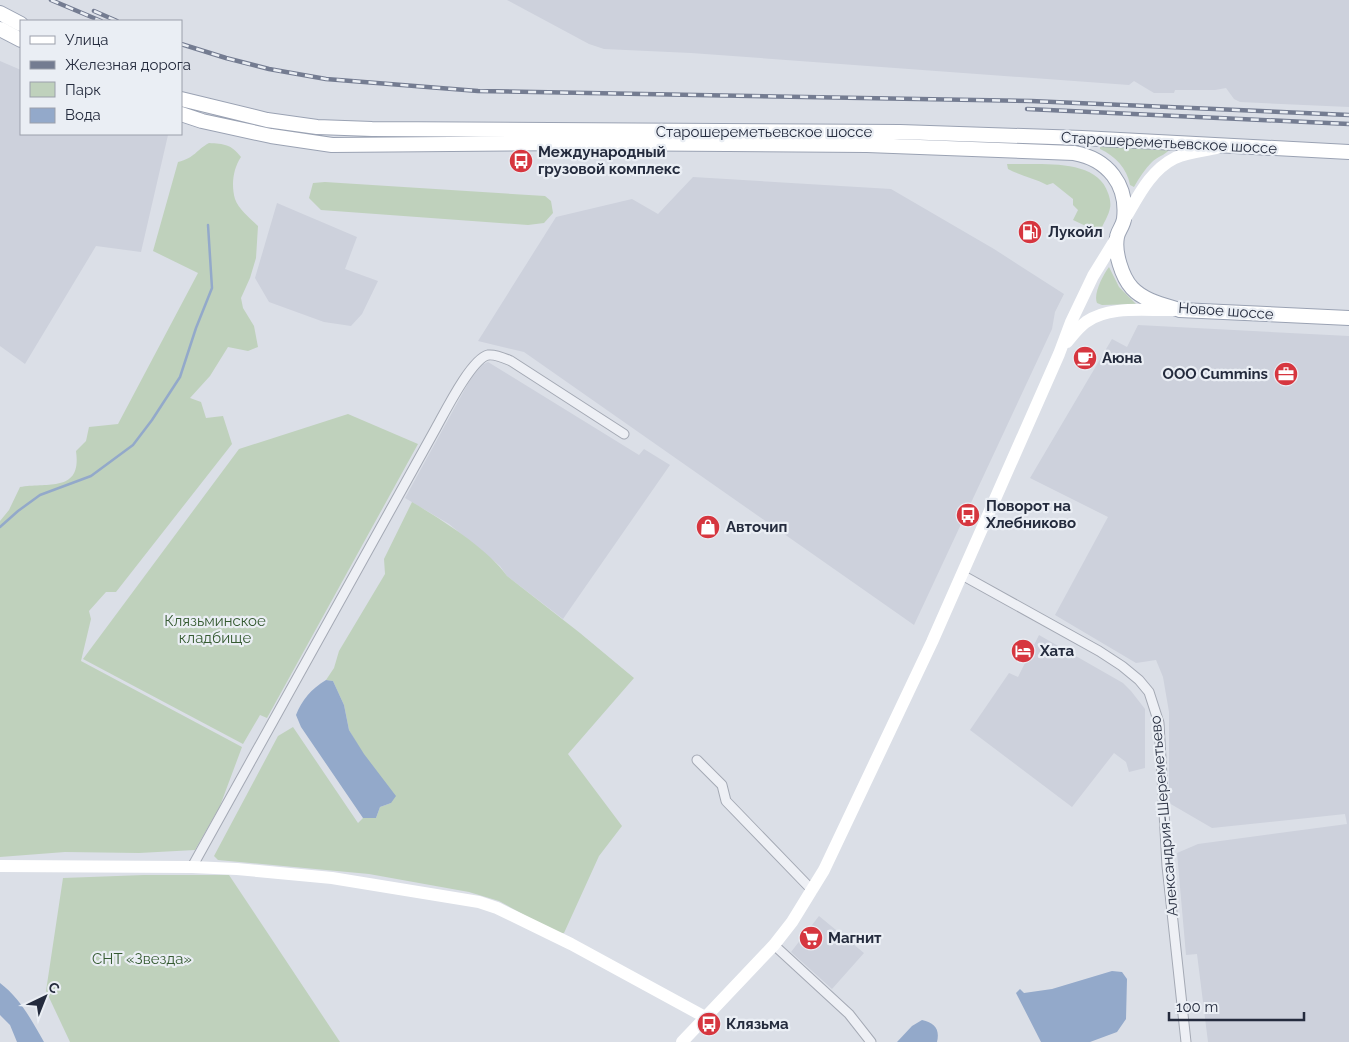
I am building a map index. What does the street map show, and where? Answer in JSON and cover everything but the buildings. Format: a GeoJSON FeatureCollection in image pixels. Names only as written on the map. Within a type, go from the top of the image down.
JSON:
{"type":"FeatureCollection","features":[{"type":"Feature","properties":{"kind":"main road"},"geometry":{"type":"LineString","coordinates":[[0,13],[20,23]]}},
{"type":"Feature","properties":{"kind":"main road"},"geometry":{"type":"LineString","coordinates":[[0,29],[20,39]]}},
{"type":"Feature","properties":{"kind":"main road","name":"Старошереметьевское шоссе"},"geometry":{"type":"LineString","coordinates":[[182,99],[267,120],[316,127],[372,129],[900,132],[1234,145],[1349,152]]}},
{"type":"Feature","properties":{"kind":"main road","name":"Старошереметьевское шоссе"},"geometry":{"type":"LineString","coordinates":[[182,114],[202,121],[271,136],[332,145],[703,143],[867,145],[1074,153],[1097,160],[1112,174],[1119,184],[1123,197],[1123,222]]}},
{"type":"Feature","properties":{"kind":"main road"},"geometry":{"type":"LineString","coordinates":[[682,1042],[774,945],[792,922],[824,870],[929,650],[1062,348],[1071,322],[1093,276],[1117,237],[1123,222],[1142,189],[1163,166],[1176,158],[1189,153],[1234,145]]}},
{"type":"Feature","properties":{"kind":"main road","name":"Новое шоссе"},"geometry":{"type":"LineString","coordinates":[[1117,237],[1120,267],[1125,280],[1133,289],[1155,302],[1180,310],[1349,318]]}},
{"type":"Feature","properties":{"kind":"main road"},"geometry":{"type":"LineString","coordinates":[[1062,348],[1076,331],[1086,322],[1097,316],[1116,311],[1180,310]]}},
{"type":"Feature","properties":{"kind":"main road"},"geometry":{"type":"LineString","coordinates":[[0,866],[237,869],[332,878],[428,893],[488,905],[600,959],[705,1017]]}},
{"type":"Feature","properties":{"kind":"street"},"geometry":{"type":"LineString","coordinates":[[192,867],[436,428],[470,370],[481,358],[488,355],[498,356],[511,361],[624,434]]}},
{"type":"Feature","properties":{"kind":"street","name":"Александрия-Шереметьево"},"geometry":{"type":"LineString","coordinates":[[962,575],[1122,666],[1139,680],[1149,692],[1158,723],[1167,866],[1186,1042]]}},
{"type":"Feature","properties":{"kind":"street"},"geometry":{"type":"LineString","coordinates":[[697,760],[722,785],[726,801],[812,890]]}},
{"type":"Feature","properties":{"kind":"street"},"geometry":{"type":"LineString","coordinates":[[774,945],[849,1014],[871,1042]]}},
{"type":"Feature","properties":{"kind":"shaded area"},"geometry":{"type":"Polygon","coordinates":[[[507,0],[1349,0],[1349,107],[1240,102],[1234,99],[1226,88],[1215,90],[1175,90],[1174,93],[1154,93],[1134,81],[1129,85],[691,53],[604,49],[589,44],[507,0]]]}},
{"type":"Feature","properties":{"kind":"shaded area"},"geometry":{"type":"Polygon","coordinates":[[[0,61],[20,70],[20,135],[168,135],[141,252],[96,246],[25,364],[0,346],[0,61]]]}},
{"type":"Feature","properties":{"kind":"shaded area"},"geometry":{"type":"Polygon","coordinates":[[[693,177],[891,189],[994,249],[1064,294],[1055,312],[1052,329],[914,625],[524,352],[478,341],[556,217],[632,199],[658,214],[693,177]]]}},
{"type":"Feature","properties":{"kind":"shaded area"},"geometry":{"type":"Polygon","coordinates":[[[277,203],[357,237],[345,269],[378,281],[362,314],[351,326],[324,322],[269,302],[255,278],[277,203]]]}},
{"type":"Feature","properties":{"kind":"shaded area"},"geometry":{"type":"Polygon","coordinates":[[[1138,325],[1349,336],[1349,1042],[1208,1042],[1197,954],[1186,955],[1177,853],[1198,844],[1347,824],[1345,814],[1212,828],[1169,803],[1169,712],[1163,677],[1156,660],[1136,663],[1055,615],[1108,517],[1030,478],[1112,339],[1127,347],[1138,325]]]}},
{"type":"Feature","properties":{"kind":"shaded area"},"geometry":{"type":"Polygon","coordinates":[[[488,362],[639,455],[644,449],[670,465],[563,619],[507,576],[500,566],[449,524],[405,498],[477,367],[488,362]]]}},
{"type":"Feature","properties":{"kind":"shaded area"},"geometry":{"type":"Polygon","coordinates":[[[1039,635],[1123,683],[1145,709],[1145,768],[1129,772],[1126,762],[1114,753],[1072,807],[970,730],[1009,673],[1018,677],[1039,635]]]}},
{"type":"Feature","properties":{"kind":"shaded area"},"geometry":{"type":"Polygon","coordinates":[[[819,916],[864,953],[832,989],[791,952],[819,916]]]}},
{"type":"Feature","properties":{"kind":"green space"},"geometry":{"type":"Polygon","coordinates":[[[209,143],[234,149],[241,157],[234,177],[235,199],[242,211],[258,226],[256,258],[241,298],[243,308],[254,326],[258,347],[248,351],[228,347],[210,376],[190,398],[201,402],[206,418],[223,416],[232,444],[116,592],[106,592],[89,611],[91,619],[81,661],[242,747],[220,806],[195,850],[139,853],[65,852],[0,857],[0,521],[9,510],[20,487],[61,483],[68,480],[74,474],[76,451],[86,441],[89,427],[118,424],[198,273],[153,251],[178,162],[192,156],[209,143]]]}},
{"type":"Feature","properties":{"kind":"green space"},"geometry":{"type":"Polygon","coordinates":[[[1100,145],[1168,148],[1169,150],[1149,165],[1134,187],[1130,185],[1120,163],[1100,149],[1100,145]]]}},
{"type":"Feature","properties":{"kind":"green space"},"geometry":{"type":"Polygon","coordinates":[[[1007,164],[1065,165],[1092,173],[1102,181],[1110,199],[1107,218],[1102,227],[1088,227],[1073,220],[1078,210],[1073,205],[1073,199],[1053,183],[1047,185],[1037,181],[1008,169],[1007,164]]]}},
{"type":"Feature","properties":{"kind":"green space"},"geometry":{"type":"Polygon","coordinates":[[[325,182],[545,196],[551,201],[553,213],[544,223],[528,225],[321,210],[309,198],[313,183],[325,182]]]}},
{"type":"Feature","properties":{"kind":"green space"},"geometry":{"type":"Polygon","coordinates":[[[1109,267],[1119,287],[1136,304],[1102,305],[1097,303],[1097,290],[1109,267]]]}},
{"type":"Feature","properties":{"kind":"green space","name":"Клязьминское кладбище"},"geometry":{"type":"Polygon","coordinates":[[[348,414],[418,444],[267,718],[260,715],[243,744],[83,659],[239,449],[348,414]]]}},
{"type":"Feature","properties":{"kind":"green space"},"geometry":{"type":"Polygon","coordinates":[[[412,502],[476,545],[507,576],[634,678],[568,754],[622,826],[599,856],[564,933],[557,933],[499,901],[469,892],[369,874],[218,860],[214,856],[278,736],[293,727],[358,823],[363,818],[376,818],[380,807],[391,803],[349,730],[344,705],[333,681],[326,680],[334,668],[339,651],[385,574],[384,559],[412,502]]]}},
{"type":"Feature","properties":{"kind":"green space","name":"СНТ «Звезда»"},"geometry":{"type":"Polygon","coordinates":[[[144,875],[229,875],[340,1042],[70,1042],[46,991],[63,878],[144,875]]]}},
{"type":"Feature","properties":{"kind":"water"},"geometry":{"type":"Polygon","coordinates":[[[326,680],[333,681],[344,705],[349,730],[364,754],[396,796],[391,803],[380,807],[376,818],[363,818],[301,727],[296,715],[308,695],[326,680]]]}},
{"type":"Feature","properties":{"kind":"water"},"geometry":{"type":"Polygon","coordinates":[[[1112,971],[1122,972],[1127,979],[1126,1019],[1117,1032],[1090,1042],[1041,1042],[1016,993],[1020,989],[1024,993],[1052,989],[1112,971]]]}},
{"type":"Feature","properties":{"kind":"water"},"geometry":{"type":"Polygon","coordinates":[[[0,983],[20,1003],[44,1042],[17,1042],[10,1025],[0,1015],[0,983]]]}},
{"type":"Feature","properties":{"kind":"water"},"geometry":{"type":"Polygon","coordinates":[[[922,1020],[936,1027],[938,1034],[937,1042],[897,1042],[912,1026],[922,1020]]]}},
{"type":"Feature","properties":{"kind":"waterway"},"geometry":{"type":"LineString","coordinates":[[0,527],[40,495],[91,476],[133,445],[152,420],[180,377],[196,328],[212,288],[208,225]]}},
{"type":"Feature","properties":{"kind":"railway"},"geometry":{"type":"LineString","coordinates":[[51,0],[99,20]]}},
{"type":"Feature","properties":{"kind":"railway"},"geometry":{"type":"LineString","coordinates":[[94,11],[115,20]]}},
{"type":"Feature","properties":{"kind":"railway"},"geometry":{"type":"LineString","coordinates":[[182,44],[269,69],[326,79],[478,91],[1031,101],[1349,115]]}},
{"type":"Feature","properties":{"kind":"railway"},"geometry":{"type":"LineString","coordinates":[[1027,109],[1349,124]]}},
{"type":"Feature","properties":{"kind":"place","name":"Международный грузовой комплекс"},"geometry":{"type":"Point","coordinates":[521,161]}},
{"type":"Feature","properties":{"kind":"place","name":"Лукойл"},"geometry":{"type":"Point","coordinates":[1030,232]}},
{"type":"Feature","properties":{"kind":"place","name":"Аюна"},"geometry":{"type":"Point","coordinates":[1085,358]}},
{"type":"Feature","properties":{"kind":"place","name":"OOO Cummins"},"geometry":{"type":"Point","coordinates":[1286,374]}},
{"type":"Feature","properties":{"kind":"place","name":"Поворот на Хлебниково"},"geometry":{"type":"Point","coordinates":[968,515]}},
{"type":"Feature","properties":{"kind":"place","name":"Авточип"},"geometry":{"type":"Point","coordinates":[708,527]}},
{"type":"Feature","properties":{"kind":"place","name":"Хата"},"geometry":{"type":"Point","coordinates":[1023,651]}},
{"type":"Feature","properties":{"kind":"place","name":"Магнит"},"geometry":{"type":"Point","coordinates":[811,938]}},
{"type":"Feature","properties":{"kind":"place","name":"Клязьма"},"geometry":{"type":"Point","coordinates":[709,1024]}}]}
